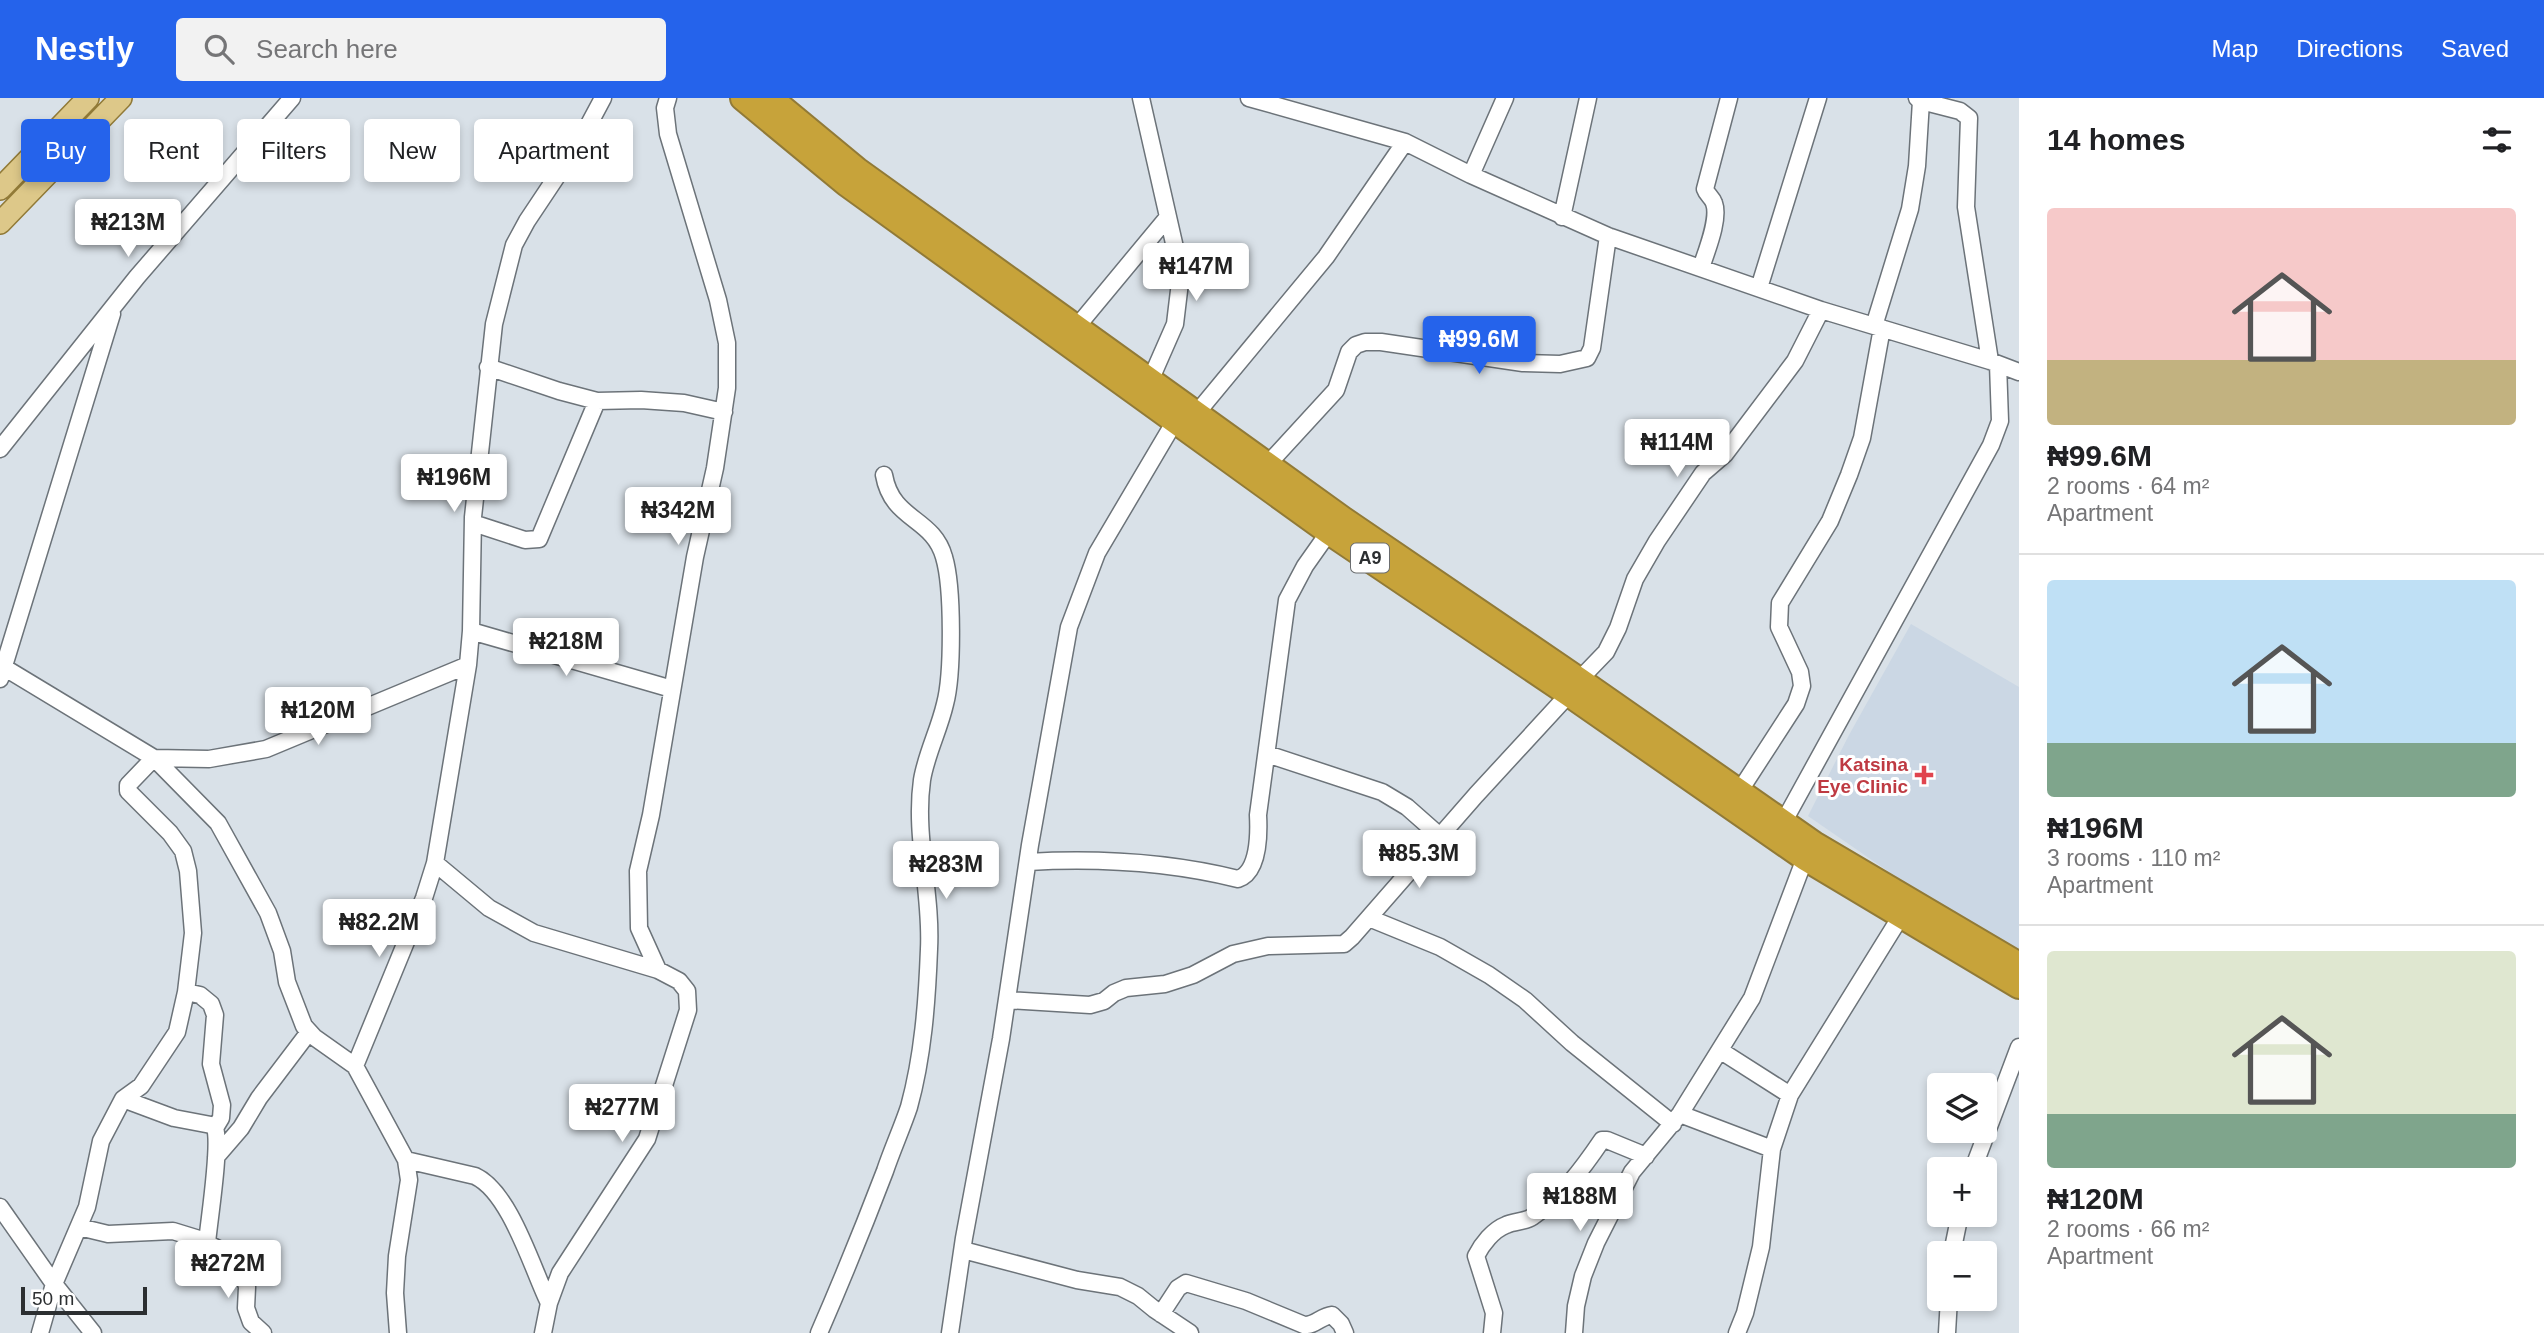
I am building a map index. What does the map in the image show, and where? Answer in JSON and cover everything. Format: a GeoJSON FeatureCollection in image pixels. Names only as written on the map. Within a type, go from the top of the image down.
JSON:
{"type":"FeatureCollection","features":[{"type":"Feature","properties":{"kind":"highway","name":"A9"},"geometry":{"type":"LineString","coordinates":[[743,98],[1185,418],[1329,532],[1574,687]]}},
{"type":"Feature","properties":{"kind":"highway","name":"A9"},"geometry":{"type":"LineString","coordinates":[[770,98],[852,177],[1150,381],[1185,418],[1268,464],[1617,718],[1805,859],[2019,985]]}},
{"type":"Feature","properties":{"kind":"highway","name":"A9"},"geometry":{"type":"LineString","coordinates":[[1617,718],[1739,792],[1783,823],[2019,965]]}},
{"type":"Feature","properties":{"kind":"main road"},"geometry":{"type":"LineString","coordinates":[[0,189],[88,98]]}},
{"type":"Feature","properties":{"kind":"main road"},"geometry":{"type":"LineString","coordinates":[[0,223],[121,98]]}},
{"type":"Feature","properties":{"kind":"street"},"geometry":{"type":"LineString","coordinates":[[0,449],[115,305],[292,98]]}},
{"type":"Feature","properties":{"kind":"street"},"geometry":{"type":"LineString","coordinates":[[355,1066],[424,898],[435,863],[468,666],[473,523],[488,367],[494,324],[514,245],[579,143],[603,98]]}},
{"type":"Feature","properties":{"kind":"street"},"geometry":{"type":"LineString","coordinates":[[658,970],[639,928],[638,871],[653,803],[695,557],[715,468],[727,388],[727,343],[718,300],[668,134],[665,108],[668,98]]}},
{"type":"Feature","properties":{"kind":"street"},"geometry":{"type":"LineString","coordinates":[[1141,98],[1181,274],[1175,324],[1150,381]]}},
{"type":"Feature","properties":{"kind":"street"},"geometry":{"type":"LineString","coordinates":[[1249,98],[1405,142],[1471,175],[1608,236],[1821,310],[2019,372]]}},
{"type":"Feature","properties":{"kind":"street"},"geometry":{"type":"LineString","coordinates":[[1471,175],[1505,98]]}},
{"type":"Feature","properties":{"kind":"street"},"geometry":{"type":"LineString","coordinates":[[1562,217],[1588,98]]}},
{"type":"Feature","properties":{"kind":"street"},"geometry":{"type":"LineString","coordinates":[[1701,268],[1716,215],[1713,200],[1705,189],[1729,98]]}},
{"type":"Feature","properties":{"kind":"street"},"geometry":{"type":"LineString","coordinates":[[1759,288],[1818,98]]}},
{"type":"Feature","properties":{"kind":"street"},"geometry":{"type":"LineString","coordinates":[[1739,792],[1796,704],[1802,686],[1800,671],[1779,627],[1780,603],[1830,521],[1862,438],[1878,327],[1910,209],[1917,166],[1919,100],[1960,111],[1969,118],[1966,207],[1994,363],[2000,421],[1986,456],[1783,823]]}},
{"type":"Feature","properties":{"kind":"street"},"geometry":{"type":"LineString","coordinates":[[950,1333],[1061,665],[1080,593],[1097,552],[1185,418],[1326,257],[1405,142]]}},
{"type":"Feature","properties":{"kind":"street"},"geometry":{"type":"LineString","coordinates":[[1075,328],[1167,218]]}},
{"type":"Feature","properties":{"kind":"street"},"geometry":{"type":"LineString","coordinates":[[1268,464],[1336,390],[1349,352],[1356,345],[1365,342],[1381,342],[1523,363],[1560,364],[1587,358],[1592,348],[1608,236]]}},
{"type":"Feature","properties":{"kind":"street"},"geometry":{"type":"LineString","coordinates":[[115,305],[1,671],[154,758],[218,823],[254,885],[282,951],[287,982],[304,1026],[355,1066],[406,1160],[409,1180],[395,1281],[398,1333]]}},
{"type":"Feature","properties":{"kind":"street"},"geometry":{"type":"LineString","coordinates":[[1007,1000],[1090,1006],[1126,988],[1165,984],[1193,975],[1233,954],[1268,946],[1344,944],[1606,652],[1618,628],[1635,579],[1657,541],[1703,474],[1725,454],[1794,360],[1821,310]]}},
{"type":"Feature","properties":{"kind":"street"},"geometry":{"type":"LineString","coordinates":[[488,367],[597,401],[684,403],[724,412]]}},
{"type":"Feature","properties":{"kind":"street"},"geometry":{"type":"LineString","coordinates":[[473,523],[525,540],[539,539],[597,401]]}},
{"type":"Feature","properties":{"kind":"street"},"geometry":{"type":"LineString","coordinates":[[818,1333],[866,1220],[909,1106],[925,1023],[930,945],[920,826],[922,779],[946,702],[950,670],[950,606],[944,556],[933,534],[895,505],[886,489],[884,475]]}},
{"type":"Feature","properties":{"kind":"street"},"geometry":{"type":"LineString","coordinates":[[1028,862],[1114,861],[1188,868],[1238,879],[1245,877],[1257,845],[1258,815],[1287,600],[1305,566],[1329,532]]}},
{"type":"Feature","properties":{"kind":"street"},"geometry":{"type":"LineString","coordinates":[[471,631],[672,689]]}},
{"type":"Feature","properties":{"kind":"street"},"geometry":{"type":"LineString","coordinates":[[40,1333],[54,1284],[87,1207],[100,1142],[123,1099],[141,1086],[177,1032],[186,992],[193,933],[188,871],[183,851],[170,833],[127,788],[154,758],[209,759],[266,749],[468,666]]}},
{"type":"Feature","properties":{"kind":"street"},"geometry":{"type":"LineString","coordinates":[[1267,754],[1382,792],[1407,807],[1441,836]]}},
{"type":"Feature","properties":{"kind":"street"},"geometry":{"type":"LineString","coordinates":[[1574,1333],[1576,1306],[1583,1276],[1596,1243],[1632,1172],[1677,1119],[1752,998],[1805,859]]}},
{"type":"Feature","properties":{"kind":"street"},"geometry":{"type":"LineString","coordinates":[[435,863],[489,908],[534,933],[658,970],[680,981],[687,991],[688,1010],[647,1139],[560,1273],[549,1303],[543,1333]]}},
{"type":"Feature","properties":{"kind":"street"},"geometry":{"type":"LineString","coordinates":[[1737,1333],[1745,1313],[1761,1247],[1772,1149],[1790,1095],[1901,916]]}},
{"type":"Feature","properties":{"kind":"street"},"geometry":{"type":"LineString","coordinates":[[1369,918],[1440,947],[1489,975],[1525,1000],[1572,1043],[1677,1119],[1772,1149]]}},
{"type":"Feature","properties":{"kind":"street"},"geometry":{"type":"LineString","coordinates":[[186,992],[200,995],[211,1003],[215,1015],[211,1063],[222,1105],[221,1118],[215,1128]]}},
{"type":"Feature","properties":{"kind":"street"},"geometry":{"type":"LineString","coordinates":[[216,1157],[241,1128],[259,1098],[309,1032]]}},
{"type":"Feature","properties":{"kind":"street"},"geometry":{"type":"LineString","coordinates":[[1978,1157],[2019,1047]]}},
{"type":"Feature","properties":{"kind":"street"},"geometry":{"type":"LineString","coordinates":[[1721,1051],[1790,1095]]}},
{"type":"Feature","properties":{"kind":"street"},"geometry":{"type":"LineString","coordinates":[[123,1099],[174,1118],[215,1128],[216,1157],[207,1243]]}},
{"type":"Feature","properties":{"kind":"street"},"geometry":{"type":"LineString","coordinates":[[1492,1333],[1494,1313],[1476,1256],[1480,1247],[1505,1225],[1530,1219],[1548,1204],[1584,1168],[1602,1140],[1646,1156]]}},
{"type":"Feature","properties":{"kind":"street"},"geometry":{"type":"LineString","coordinates":[[406,1160],[475,1176],[495,1191],[518,1232],[549,1303]]}},
{"type":"Feature","properties":{"kind":"street"},"geometry":{"type":"LineString","coordinates":[[0,1207],[54,1284],[93,1333]]}},
{"type":"Feature","properties":{"kind":"street"},"geometry":{"type":"LineString","coordinates":[[79,1227],[108,1234],[173,1231],[228,1254],[242,1269],[247,1287],[246,1308],[251,1322],[263,1333]]}},
{"type":"Feature","properties":{"kind":"street"},"geometry":{"type":"LineString","coordinates":[[963,1250],[1077,1280],[1120,1287],[1139,1296],[1190,1333]]}},
{"type":"Feature","properties":{"kind":"street"},"geometry":{"type":"LineString","coordinates":[[1161,1314],[1178,1288],[1186,1283],[1246,1301],[1304,1325],[1310,1326],[1332,1315],[1345,1333]]}},
{"type":"Feature","properties":{"kind":"street"},"geometry":{"type":"LineString","coordinates":[[1947,1333],[1948,1311]]}},
{"type":"Feature","properties":{"kind":"shaded area","name":"Katsina Eye Clinic"},"geometry":{"type":"Polygon","coordinates":[[[1911,624],[2019,687],[2019,956],[1956,918],[1808,816],[1849,735],[1911,624]]]}},
{"type":"Feature","properties":{"kind":"place","name":"Katsina Eye Clinic"},"geometry":{"type":"Point","coordinates":[1924,775]}}]}
